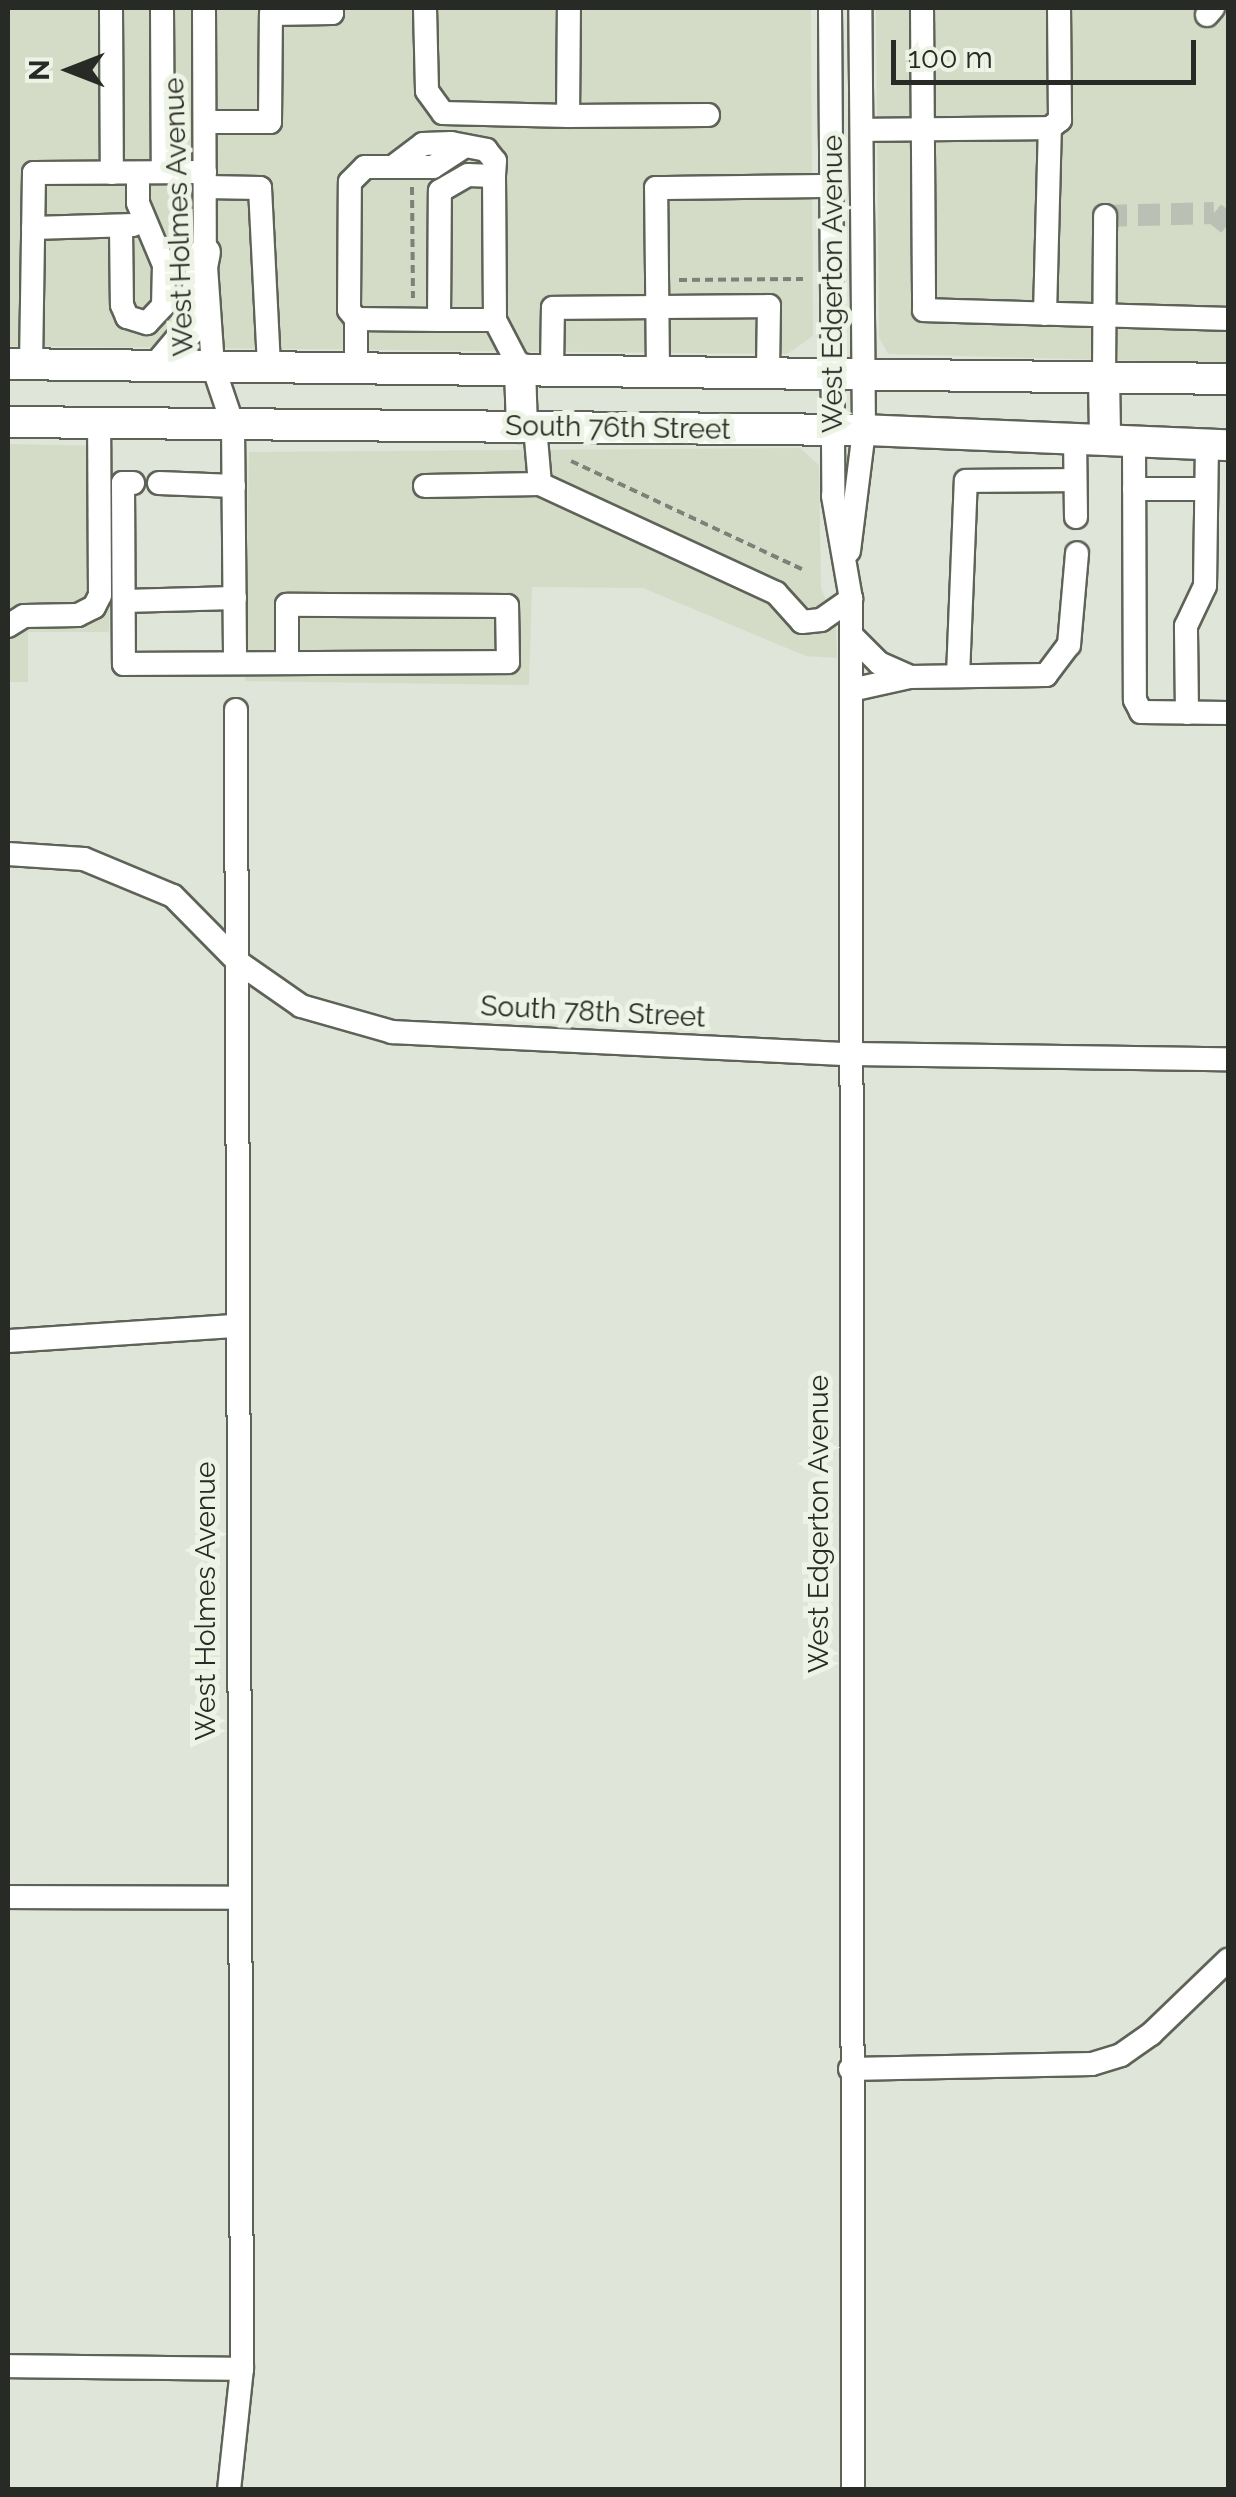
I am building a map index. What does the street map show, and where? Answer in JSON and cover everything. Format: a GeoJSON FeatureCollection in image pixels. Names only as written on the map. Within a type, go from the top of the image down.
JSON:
{"type":"FeatureCollection","features":[{"type":"Feature","properties":{"kind":"main road"},"geometry":{"type":"LineString","coordinates":[[159,366],[190,329],[205,252]]}},
{"type":"Feature","properties":{"kind":"main road","name":"South 76th Street"},"geometry":{"type":"LineString","coordinates":[[19,365],[768,370],[1228,379]]}},
{"type":"Feature","properties":{"kind":"main road"},"geometry":{"type":"LineString","coordinates":[[520,368],[529,427]]}},
{"type":"Feature","properties":{"kind":"main road"},"geometry":{"type":"LineString","coordinates":[[1104,376],[1105,438]]}},
{"type":"Feature","properties":{"kind":"main road","name":"South 76th Street"},"geometry":{"type":"LineString","coordinates":[[8,422],[864,430],[1218,445]]}},
{"type":"Feature","properties":{"kind":"street"},"geometry":{"type":"LineString","coordinates":[[111,8],[112,173]]}},
{"type":"Feature","properties":{"kind":"street"},"geometry":{"type":"LineString","coordinates":[[162,8],[163,172]]}},
{"type":"Feature","properties":{"kind":"street","name":"West Holmes Avenue"},"geometry":{"type":"LineString","coordinates":[[204,8],[205,252],[213,366],[233,425],[235,662]]}},
{"type":"Feature","properties":{"kind":"street"},"geometry":{"type":"LineString","coordinates":[[205,122],[270,122],[271,14],[332,12],[331,8]]}},
{"type":"Feature","properties":{"kind":"street"},"geometry":{"type":"LineString","coordinates":[[425,8],[427,91],[443,113],[708,115]]}},
{"type":"Feature","properties":{"kind":"street"},"geometry":{"type":"LineString","coordinates":[[568,116],[569,8]]}},
{"type":"Feature","properties":{"kind":"street","name":"West Edgerton Avenue"},"geometry":{"type":"LineString","coordinates":[[830,8],[833,496],[851,599],[847,1054],[853,2490]]}},
{"type":"Feature","properties":{"kind":"street","name":"West Edgerton Avenue"},"geometry":{"type":"LineString","coordinates":[[847,560],[860,498],[864,430],[860,8]]}},
{"type":"Feature","properties":{"kind":"street"},"geometry":{"type":"LineString","coordinates":[[922,8],[924,310],[1228,319]]}},
{"type":"Feature","properties":{"kind":"street"},"geometry":{"type":"LineString","coordinates":[[862,130],[1050,128],[1060,120],[1059,8]]}},
{"type":"Feature","properties":{"kind":"street"},"geometry":{"type":"LineString","coordinates":[[1045,314],[1050,128]]}},
{"type":"Feature","properties":{"kind":"street"},"geometry":{"type":"LineString","coordinates":[[356,367],[356,319],[349,310],[350,182],[365,167],[433,167],[464,147],[486,150],[495,161],[495,320],[520,368]]}},
{"type":"Feature","properties":{"kind":"street"},"geometry":{"type":"LineString","coordinates":[[121,228],[122,305],[127,316],[147,323],[164,306],[164,264],[138,203],[138,172]]}},
{"type":"Feature","properties":{"kind":"street"},"geometry":{"type":"LineString","coordinates":[[19,365],[33,228],[34,173],[163,172],[260,188],[269,366]]}},
{"type":"Feature","properties":{"kind":"street"},"geometry":{"type":"LineString","coordinates":[[440,320],[440,192],[468,175],[494,176]]}},
{"type":"Feature","properties":{"kind":"street"},"geometry":{"type":"LineString","coordinates":[[658,370],[656,188],[831,186]]}},
{"type":"Feature","properties":{"kind":"street"},"geometry":{"type":"LineString","coordinates":[[1104,216],[1104,376]]}},
{"type":"Feature","properties":{"kind":"street"},"geometry":{"type":"LineString","coordinates":[[33,228],[121,228],[146,222]]}},
{"type":"Feature","properties":{"kind":"street"},"geometry":{"type":"LineString","coordinates":[[552,368],[553,308],[769,306],[768,370]]}},
{"type":"Feature","properties":{"kind":"street"},"geometry":{"type":"LineString","coordinates":[[356,319],[495,320]]}},
{"type":"Feature","properties":{"kind":"street"},"geometry":{"type":"LineString","coordinates":[[8,626],[24,616],[78,615],[94,607],[100,595],[99,424]]}},
{"type":"Feature","properties":{"kind":"street"},"geometry":{"type":"LineString","coordinates":[[529,427],[540,484]]}},
{"type":"Feature","properties":{"kind":"street"},"geometry":{"type":"LineString","coordinates":[[1076,517],[1075,480],[1105,438],[1134,489],[1135,700],[1141,712],[1228,713]]}},
{"type":"Feature","properties":{"kind":"street"},"geometry":{"type":"LineString","coordinates":[[1187,712],[1186,626],[1206,586],[1206,489],[1218,445]]}},
{"type":"Feature","properties":{"kind":"street"},"geometry":{"type":"LineString","coordinates":[[958,676],[966,481],[1075,480]]}},
{"type":"Feature","properties":{"kind":"street"},"geometry":{"type":"LineString","coordinates":[[133,483],[123,483],[124,664],[508,662],[507,606],[287,605],[287,661]]}},
{"type":"Feature","properties":{"kind":"street"},"geometry":{"type":"LineString","coordinates":[[159,483],[234,486]]}},
{"type":"Feature","properties":{"kind":"street"},"geometry":{"type":"LineString","coordinates":[[424,486],[540,484],[776,593],[802,622],[821,620],[851,599]]}},
{"type":"Feature","properties":{"kind":"street"},"geometry":{"type":"LineString","coordinates":[[1134,489],[1206,489]]}},
{"type":"Feature","properties":{"kind":"street"},"geometry":{"type":"LineString","coordinates":[[851,690],[910,677],[1017,679],[1046,675],[1060,664],[1068,644],[1078,552]]}},
{"type":"Feature","properties":{"kind":"street"},"geometry":{"type":"LineString","coordinates":[[124,601],[234,598]]}},
{"type":"Feature","properties":{"kind":"street"},"geometry":{"type":"LineString","coordinates":[[851,636],[879,663],[910,677]]}},
{"type":"Feature","properties":{"kind":"street","name":"West Holmes Avenue"},"geometry":{"type":"LineString","coordinates":[[229,2490],[242,2369],[234,1326],[236,710]]}},
{"type":"Feature","properties":{"kind":"street","name":"South 78th Street"},"geometry":{"type":"LineString","coordinates":[[8,854],[84,859],[173,896],[238,962],[301,1006],[392,1032],[847,1054],[1228,1059]]}},
{"type":"Feature","properties":{"kind":"street"},"geometry":{"type":"LineString","coordinates":[[8,1341],[234,1326]]}},
{"type":"Feature","properties":{"kind":"street"},"geometry":{"type":"LineString","coordinates":[[8,1897],[238,1898]]}},
{"type":"Feature","properties":{"kind":"street"},"geometry":{"type":"LineString","coordinates":[[850,2069],[1092,2064],[1122,2054],[1151,2034],[1228,1960]]}},
{"type":"Feature","properties":{"kind":"street"},"geometry":{"type":"LineString","coordinates":[[8,2366],[242,2369]]}},
{"type":"Feature","properties":{"kind":"path"},"geometry":{"type":"LineString","coordinates":[[412,184],[413,309]]}},
{"type":"Feature","properties":{"kind":"path"},"geometry":{"type":"LineString","coordinates":[[679,280],[803,279]]}},
{"type":"Feature","properties":{"kind":"path"},"geometry":{"type":"LineString","coordinates":[[571,461],[802,569]]}},
{"type":"Feature","properties":{"kind":"shaded area"},"geometry":{"type":"Polygon","coordinates":[[[8,8],[811,8],[813,336],[787,354],[8,346],[8,8]]]}},
{"type":"Feature","properties":{"kind":"shaded area"},"geometry":{"type":"Polygon","coordinates":[[[876,8],[1228,8],[1228,363],[888,354],[879,337],[876,8]]]}},
{"type":"Feature","properties":{"kind":"shaded area"},"geometry":{"type":"Polygon","coordinates":[[[8,444],[110,446],[109,632],[28,632],[28,682],[8,682],[8,444]]]}},
{"type":"Feature","properties":{"kind":"shaded area"},"geometry":{"type":"Polygon","coordinates":[[[800,448],[819,465],[821,588],[836,624],[837,658],[806,656],[643,588],[532,587],[529,685],[245,681],[249,452],[800,448]]]}},
{"type":"Feature","properties":{"kind":"tunnel"},"geometry":{"type":"LineString","coordinates":[[1105,216],[1214,213],[1228,224]]}}]}
